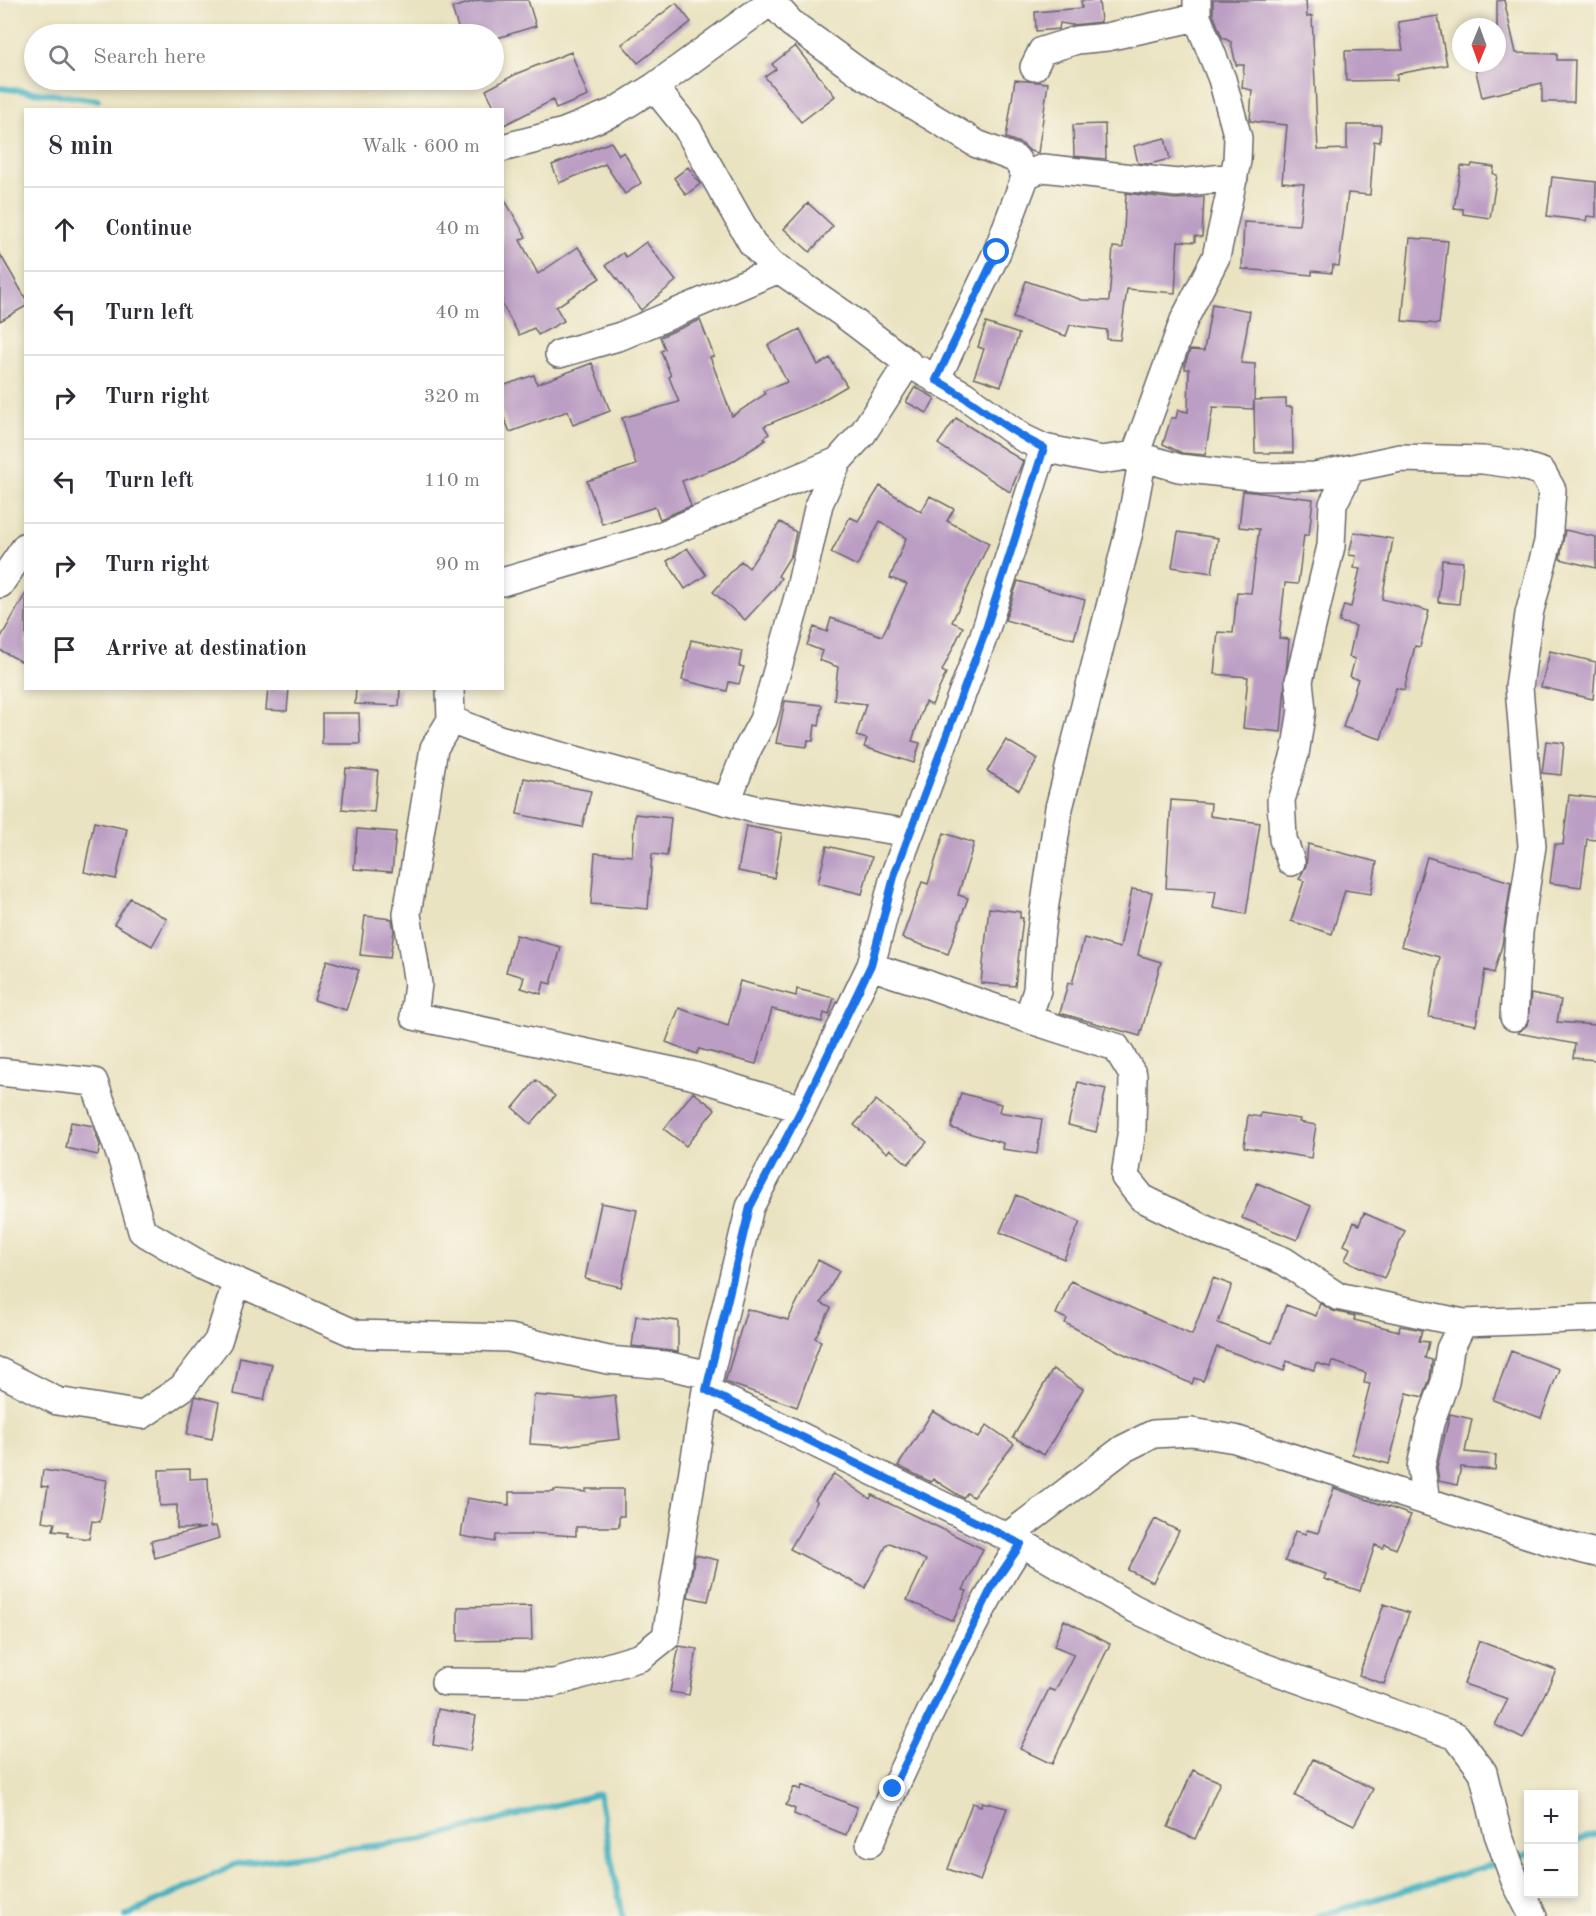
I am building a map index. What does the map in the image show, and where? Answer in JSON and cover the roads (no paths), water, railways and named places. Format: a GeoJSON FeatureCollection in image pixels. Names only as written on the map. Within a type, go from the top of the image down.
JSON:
{"type":"FeatureCollection","features":[{"type":"Feature","properties":{"kind":"street"},"geometry":{"type":"LineString","coordinates":[[504,147],[564,132],[614,112],[654,87],[772,0],[792,23],[863,75],[977,144],[1016,159],[1026,175]]}},
{"type":"Feature","properties":{"kind":"street"},"geometry":{"type":"LineString","coordinates":[[1028,1020],[1037,990],[1040,938],[1059,808],[1129,532],[1139,456],[1184,320],[1216,257],[1234,177],[1238,138],[1222,79],[1197,8],[1107,38],[1077,40],[1042,51],[1034,67]]}},
{"type":"Feature","properties":{"kind":"street"},"geometry":{"type":"LineString","coordinates":[[654,87],[687,128],[752,243],[779,269],[908,363],[964,395],[1023,438],[1044,448],[1101,460],[1139,456],[1179,468],[1260,477],[1315,476],[1400,458],[1483,460],[1520,465],[1542,472],[1552,490],[1548,543],[1529,614],[1520,687],[1532,846],[1519,932],[1514,1017]]}},
{"type":"Feature","properties":{"kind":"street"},"geometry":{"type":"LineString","coordinates":[[936,380],[997,252],[1026,175],[1043,168],[1177,183],[1234,177]]}},
{"type":"Feature","properties":{"kind":"street"},"geometry":{"type":"LineString","coordinates":[[558,354],[621,336],[779,269]]}},
{"type":"Feature","properties":{"kind":"street"},"geometry":{"type":"LineString","coordinates":[[727,801],[738,769],[763,720],[798,597],[819,504],[838,461],[863,433],[908,363]]}},
{"type":"Feature","properties":{"kind":"street"},"geometry":{"type":"LineString","coordinates":[[445,1682],[554,1683],[640,1657],[666,1637],[708,1382],[750,1207],[802,1108],[871,965],[895,873],[983,638],[1044,448]]}},
{"type":"Feature","properties":{"kind":"street"},"geometry":{"type":"LineString","coordinates":[[504,581],[660,536],[838,461]]}},
{"type":"Feature","properties":{"kind":"street"},"geometry":{"type":"LineString","coordinates":[[1291,862],[1283,839],[1281,800],[1295,754],[1302,710],[1299,681],[1331,546],[1333,504],[1351,469]]}},
{"type":"Feature","properties":{"kind":"street"},"geometry":{"type":"LineString","coordinates":[[0,584],[24,549]]}},
{"type":"Feature","properties":{"kind":"street"},"geometry":{"type":"LineString","coordinates":[[450,690],[451,720],[434,748],[407,914],[418,984],[414,1016],[691,1075],[802,1108]]}},
{"type":"Feature","properties":{"kind":"street"},"geometry":{"type":"LineString","coordinates":[[451,720],[499,739],[754,809],[910,833]]}},
{"type":"Feature","properties":{"kind":"street"},"geometry":{"type":"LineString","coordinates":[[871,965],[889,974],[928,984],[1028,1020],[1116,1047],[1132,1075],[1132,1130],[1125,1177],[1142,1198],[1207,1230],[1284,1261],[1337,1296],[1463,1323],[1596,1318]]}},
{"type":"Feature","properties":{"kind":"street"},"geometry":{"type":"LineString","coordinates":[[0,1072],[94,1082],[123,1163],[142,1231],[204,1267],[356,1334],[509,1338],[609,1360],[665,1365],[708,1382],[1014,1540],[1133,1608],[1239,1658],[1456,1736],[1483,1772],[1498,1834],[1515,1881],[1533,1916]]}},
{"type":"Feature","properties":{"kind":"street"},"geometry":{"type":"LineString","coordinates":[[0,1372],[57,1401],[142,1415],[182,1388],[218,1341],[237,1281]]}},
{"type":"Feature","properties":{"kind":"street"},"geometry":{"type":"LineString","coordinates":[[1426,1501],[1421,1467],[1430,1423],[1445,1382],[1450,1349],[1463,1323]]}},
{"type":"Feature","properties":{"kind":"street"},"geometry":{"type":"LineString","coordinates":[[870,1843],[893,1789],[1014,1540],[1123,1449],[1153,1434],[1192,1432],[1235,1439],[1548,1541],[1596,1553]]}},
{"type":"Feature","properties":{"kind":"waterway"},"geometry":{"type":"LineString","coordinates":[[0,88],[98,100]]}},
{"type":"Feature","properties":{"kind":"waterway"},"geometry":{"type":"LineString","coordinates":[[126,1916],[236,1864],[425,1839],[599,1794],[622,1916]]}},
{"type":"Feature","properties":{"kind":"waterway"},"geometry":{"type":"LineString","coordinates":[[1578,1840],[1596,1834]]}},
{"type":"Feature","properties":{"kind":"waterway"},"geometry":{"type":"LineString","coordinates":[[1515,1858],[1524,1855]]}},
{"type":"Feature","properties":{"kind":"waterway"},"geometry":{"type":"LineString","coordinates":[[1318,1916],[1502,1862]]}}]}
